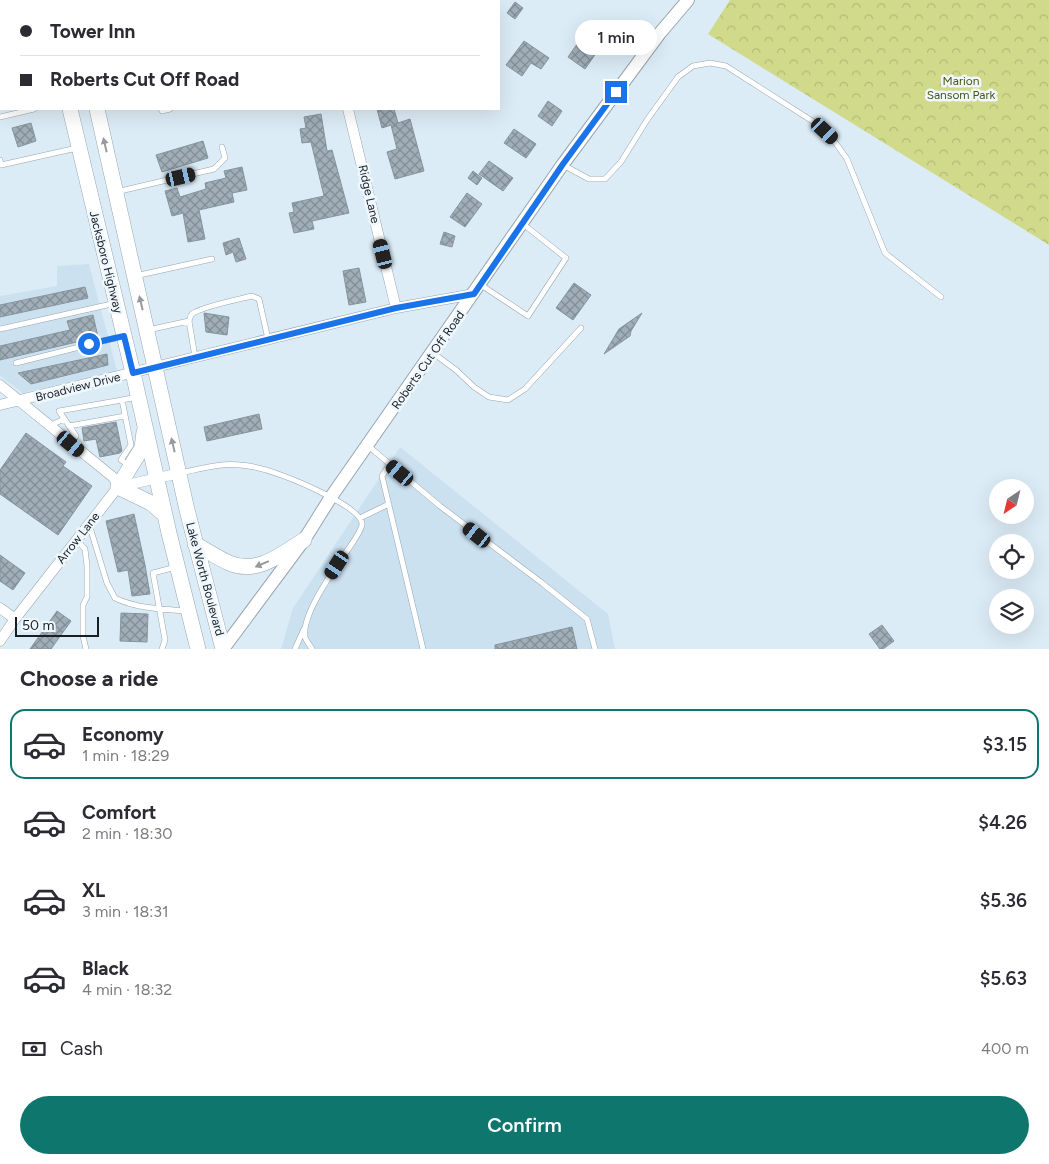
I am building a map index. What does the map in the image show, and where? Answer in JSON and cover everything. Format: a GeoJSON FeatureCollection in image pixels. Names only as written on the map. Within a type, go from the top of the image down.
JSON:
{"type":"FeatureCollection","features":[{"type":"Feature","properties":{"kind":"main road","name":"Jacksboro Highway"},"geometry":{"type":"LineString","coordinates":[[70,110],[169,533]]}},
{"type":"Feature","properties":{"kind":"main road","name":"Jacksboro Highway"},"geometry":{"type":"LineString","coordinates":[[97,110],[187,510]]}},
{"type":"Feature","properties":{"kind":"main road"},"geometry":{"type":"LineString","coordinates":[[145,428],[142,448],[118,487],[152,503],[165,515]]}},
{"type":"Feature","properties":{"kind":"main road","name":"Lake Worth Boulevard"},"geometry":{"type":"LineString","coordinates":[[187,510],[223,649]]}},
{"type":"Feature","properties":{"kind":"main road","name":"Lake Worth Boulevard"},"geometry":{"type":"LineString","coordinates":[[169,533],[198,649]]}},
{"type":"Feature","properties":{"kind":"main road"},"geometry":{"type":"LineString","coordinates":[[195,544],[229,563],[242,567],[252,567],[262,564],[304,540]]}},
{"type":"Feature","properties":{"kind":"street","name":"Roberts Cut Off Road"},"geometry":{"type":"LineString","coordinates":[[223,649],[304,540],[367,445],[563,164],[660,33],[688,0]]}},
{"type":"Feature","properties":{"kind":"street","name":"Ridge Lane"},"geometry":{"type":"LineString","coordinates":[[348,110],[396,308]]}},
{"type":"Feature","properties":{"kind":"street","name":"Broadview Drive"},"geometry":{"type":"LineString","coordinates":[[0,405],[477,289]]}},
{"type":"Feature","properties":{"kind":"street"},"geometry":{"type":"LineString","coordinates":[[0,385],[114,478],[118,487],[180,473]]}},
{"type":"Feature","properties":{"kind":"street","name":"Arrow Lane"},"geometry":{"type":"LineString","coordinates":[[0,641],[118,487]]}},
{"type":"Feature","properties":{"kind":"street"},"geometry":{"type":"LineString","coordinates":[[0,608],[15,619]]}},
{"type":"Feature","properties":{"kind":"lane"},"geometry":{"type":"LineString","coordinates":[[563,164],[589,179],[605,179],[621,162],[647,120],[678,77],[694,66],[710,63],[726,66],[817,124],[832,138],[847,159],[885,253],[941,296]]}},
{"type":"Feature","properties":{"kind":"lane"},"geometry":{"type":"LineString","coordinates":[[0,117],[30,110]]}},
{"type":"Feature","properties":{"kind":"lane"},"geometry":{"type":"LineString","coordinates":[[0,160],[1,165],[79,147]]}},
{"type":"Feature","properties":{"kind":"lane"},"geometry":{"type":"LineString","coordinates":[[116,192],[214,169],[224,158],[222,147]]}},
{"type":"Feature","properties":{"kind":"lane"},"geometry":{"type":"LineString","coordinates":[[477,289],[528,316],[566,258],[522,223]]}},
{"type":"Feature","properties":{"kind":"lane"},"geometry":{"type":"LineString","coordinates":[[135,276],[212,259]]}},
{"type":"Feature","properties":{"kind":"lane"},"geometry":{"type":"LineString","coordinates":[[196,358],[189,321],[194,312],[252,296],[259,299],[268,340]]}},
{"type":"Feature","properties":{"kind":"lane"},"geometry":{"type":"LineString","coordinates":[[0,329],[116,303]]}},
{"type":"Feature","properties":{"kind":"lane"},"geometry":{"type":"LineString","coordinates":[[147,330],[189,321]]}},
{"type":"Feature","properties":{"kind":"lane"},"geometry":{"type":"LineString","coordinates":[[432,353],[489,397],[508,400],[525,389],[581,328]]}},
{"type":"Feature","properties":{"kind":"lane"},"geometry":{"type":"LineString","coordinates":[[16,362],[124,336]]}},
{"type":"Feature","properties":{"kind":"lane"},"geometry":{"type":"LineString","coordinates":[[70,443],[76,436],[60,410],[138,397]]}},
{"type":"Feature","properties":{"kind":"lane"},"geometry":{"type":"LineString","coordinates":[[122,400],[131,445],[121,460],[130,466]]}},
{"type":"Feature","properties":{"kind":"lane"},"geometry":{"type":"LineString","coordinates":[[69,426],[125,416]]}},
{"type":"Feature","properties":{"kind":"lane"},"geometry":{"type":"LineString","coordinates":[[49,426],[64,419]]}},
{"type":"Feature","properties":{"kind":"lane"},"geometry":{"type":"LineString","coordinates":[[367,445],[440,506],[587,619],[595,649]]}},
{"type":"Feature","properties":{"kind":"lane"},"geometry":{"type":"LineString","coordinates":[[180,473],[221,464],[258,468],[280,474],[332,497],[351,509],[360,518],[362,524],[357,536],[321,590],[295,649]]}},
{"type":"Feature","properties":{"kind":"lane"},"geometry":{"type":"LineString","coordinates":[[390,464],[382,476],[423,649]]}},
{"type":"Feature","properties":{"kind":"lane"},"geometry":{"type":"LineString","coordinates":[[360,518],[389,504]]}},
{"type":"Feature","properties":{"kind":"lane"},"geometry":{"type":"LineString","coordinates":[[89,524],[107,583],[115,598],[130,605],[188,610]]}},
{"type":"Feature","properties":{"kind":"lane"},"geometry":{"type":"LineString","coordinates":[[77,540],[85,549],[86,557],[87,597],[83,605],[83,636],[86,649]]}},
{"type":"Feature","properties":{"kind":"lane"},"geometry":{"type":"LineString","coordinates":[[162,649],[165,640],[153,573],[177,567]]}},
{"type":"Feature","properties":{"kind":"lane"},"geometry":{"type":"LineString","coordinates":[[308,619],[305,636],[312,649]]}},
{"type":"Feature","properties":{"kind":"shaded area"},"geometry":{"type":"Polygon","coordinates":[[[89,264],[117,371],[23,393],[0,376],[0,296],[57,286],[57,266],[89,264]]]}},
{"type":"Feature","properties":{"kind":"shaded area"},"geometry":{"type":"Polygon","coordinates":[[[400,447],[608,614],[615,649],[281,649],[293,608],[400,447]]]}},
{"type":"Feature","properties":{"kind":"green space","name":"Marion Sansom Park"},"geometry":{"type":"Polygon","coordinates":[[[730,0],[1049,0],[1049,245],[708,34],[730,0]]]}},
{"type":"Feature","properties":{"kind":"building"},"geometry":{"type":"Polygon","coordinates":[[[515,2],[523,8],[515,19],[507,13],[515,2]]]}},
{"type":"Feature","properties":{"kind":"building"},"geometry":{"type":"Polygon","coordinates":[[[589,27],[606,39],[585,69],[568,57],[589,27]]]}},
{"type":"Feature","properties":{"kind":"building"},"geometry":{"type":"Polygon","coordinates":[[[524,41],[549,58],[541,69],[531,63],[522,76],[506,65],[524,41]]]}},
{"type":"Feature","properties":{"kind":"building"},"geometry":{"type":"Polygon","coordinates":[[[548,101],[562,111],[552,126],[538,116],[548,101]]]}},
{"type":"Feature","properties":{"kind":"building"},"geometry":{"type":"Polygon","coordinates":[[[377,110],[394,110],[398,123],[410,119],[424,171],[395,179],[387,152],[397,149],[391,125],[382,128],[377,110]]]}},
{"type":"Feature","properties":{"kind":"building"},"geometry":{"type":"Polygon","coordinates":[[[321,114],[327,151],[332,150],[349,213],[312,221],[314,229],[294,233],[289,213],[294,212],[292,203],[324,196],[311,142],[302,143],[300,129],[306,128],[304,117],[321,114]]]}},
{"type":"Feature","properties":{"kind":"building"},"geometry":{"type":"Polygon","coordinates":[[[31,123],[36,141],[18,147],[12,128],[31,123]]]}},
{"type":"Feature","properties":{"kind":"building"},"geometry":{"type":"Polygon","coordinates":[[[514,129],[536,144],[526,158],[504,143],[514,129]]]}},
{"type":"Feature","properties":{"kind":"building"},"geometry":{"type":"Polygon","coordinates":[[[203,141],[208,158],[162,172],[156,155],[203,141]]]}},
{"type":"Feature","properties":{"kind":"building"},"geometry":{"type":"Polygon","coordinates":[[[489,161],[513,178],[503,191],[479,174],[489,161]]]}},
{"type":"Feature","properties":{"kind":"building"},"geometry":{"type":"Polygon","coordinates":[[[242,167],[247,190],[232,193],[234,202],[199,210],[205,239],[188,242],[183,213],[172,216],[165,191],[177,188],[180,197],[206,189],[205,183],[226,178],[224,171],[242,167]]]}},
{"type":"Feature","properties":{"kind":"building"},"geometry":{"type":"Polygon","coordinates":[[[473,171],[482,178],[477,185],[468,178],[473,171]]]}},
{"type":"Feature","properties":{"kind":"building"},"geometry":{"type":"Polygon","coordinates":[[[467,193],[482,204],[465,227],[450,217],[467,193]]]}},
{"type":"Feature","properties":{"kind":"building"},"geometry":{"type":"Polygon","coordinates":[[[444,232],[455,236],[452,247],[440,244],[444,232]]]}},
{"type":"Feature","properties":{"kind":"building"},"geometry":{"type":"Polygon","coordinates":[[[239,238],[246,259],[236,262],[233,252],[226,255],[223,243],[239,238]]]}},
{"type":"Feature","properties":{"kind":"building"},"geometry":{"type":"Polygon","coordinates":[[[359,268],[366,302],[349,305],[343,271],[359,268]]]}},
{"type":"Feature","properties":{"kind":"building"},"geometry":{"type":"Polygon","coordinates":[[[574,283],[591,295],[573,320],[556,308],[574,283]]]}},
{"type":"Feature","properties":{"kind":"building"},"geometry":{"type":"Polygon","coordinates":[[[85,287],[88,298],[0,317],[0,305],[85,287]]]}},
{"type":"Feature","properties":{"kind":"building"},"geometry":{"type":"Polygon","coordinates":[[[204,313],[229,317],[227,335],[206,332],[204,313]]]}},
{"type":"Feature","properties":{"kind":"building"},"geometry":{"type":"Polygon","coordinates":[[[642,313],[630,336],[604,354],[619,329],[642,313]]]}},
{"type":"Feature","properties":{"kind":"building"},"geometry":{"type":"Polygon","coordinates":[[[93,315],[98,337],[0,360],[0,346],[70,330],[67,321],[93,315]]]}},
{"type":"Feature","properties":{"kind":"building"},"geometry":{"type":"Polygon","coordinates":[[[107,354],[108,365],[31,384],[18,373],[107,354]]]}},
{"type":"Feature","properties":{"kind":"building"},"geometry":{"type":"Polygon","coordinates":[[[259,414],[262,429],[207,441],[204,427],[259,414]]]}},
{"type":"Feature","properties":{"kind":"building"},"geometry":{"type":"Polygon","coordinates":[[[116,422],[122,451],[100,457],[96,439],[84,441],[82,428],[116,422]]]}},
{"type":"Feature","properties":{"kind":"building"},"geometry":{"type":"Polygon","coordinates":[[[26,433],[66,462],[63,466],[92,486],[58,535],[0,494],[0,470],[26,433]]]}},
{"type":"Feature","properties":{"kind":"building"},"geometry":{"type":"Polygon","coordinates":[[[134,514],[150,594],[132,596],[128,570],[118,572],[106,521],[134,514]]]}},
{"type":"Feature","properties":{"kind":"building"},"geometry":{"type":"Polygon","coordinates":[[[0,555],[25,573],[13,590],[0,581],[0,555]]]}},
{"type":"Feature","properties":{"kind":"building"},"geometry":{"type":"Polygon","coordinates":[[[57,611],[71,621],[51,649],[30,649],[57,611]]]}},
{"type":"Feature","properties":{"kind":"building"},"geometry":{"type":"Polygon","coordinates":[[[121,613],[148,614],[147,642],[120,641],[121,613]]]}},
{"type":"Feature","properties":{"kind":"building"},"geometry":{"type":"Polygon","coordinates":[[[882,625],[894,641],[880,649],[869,634],[882,625]]]}},
{"type":"Feature","properties":{"kind":"building"},"geometry":{"type":"Polygon","coordinates":[[[572,627],[577,649],[495,649],[495,645],[572,627]]]}},
{"type":"Feature","properties":{"kind":"route"},"geometry":{"type":"LineString","coordinates":[[89,344],[124,336],[133,373],[396,308],[474,294],[563,164],[616,92]]}}]}
